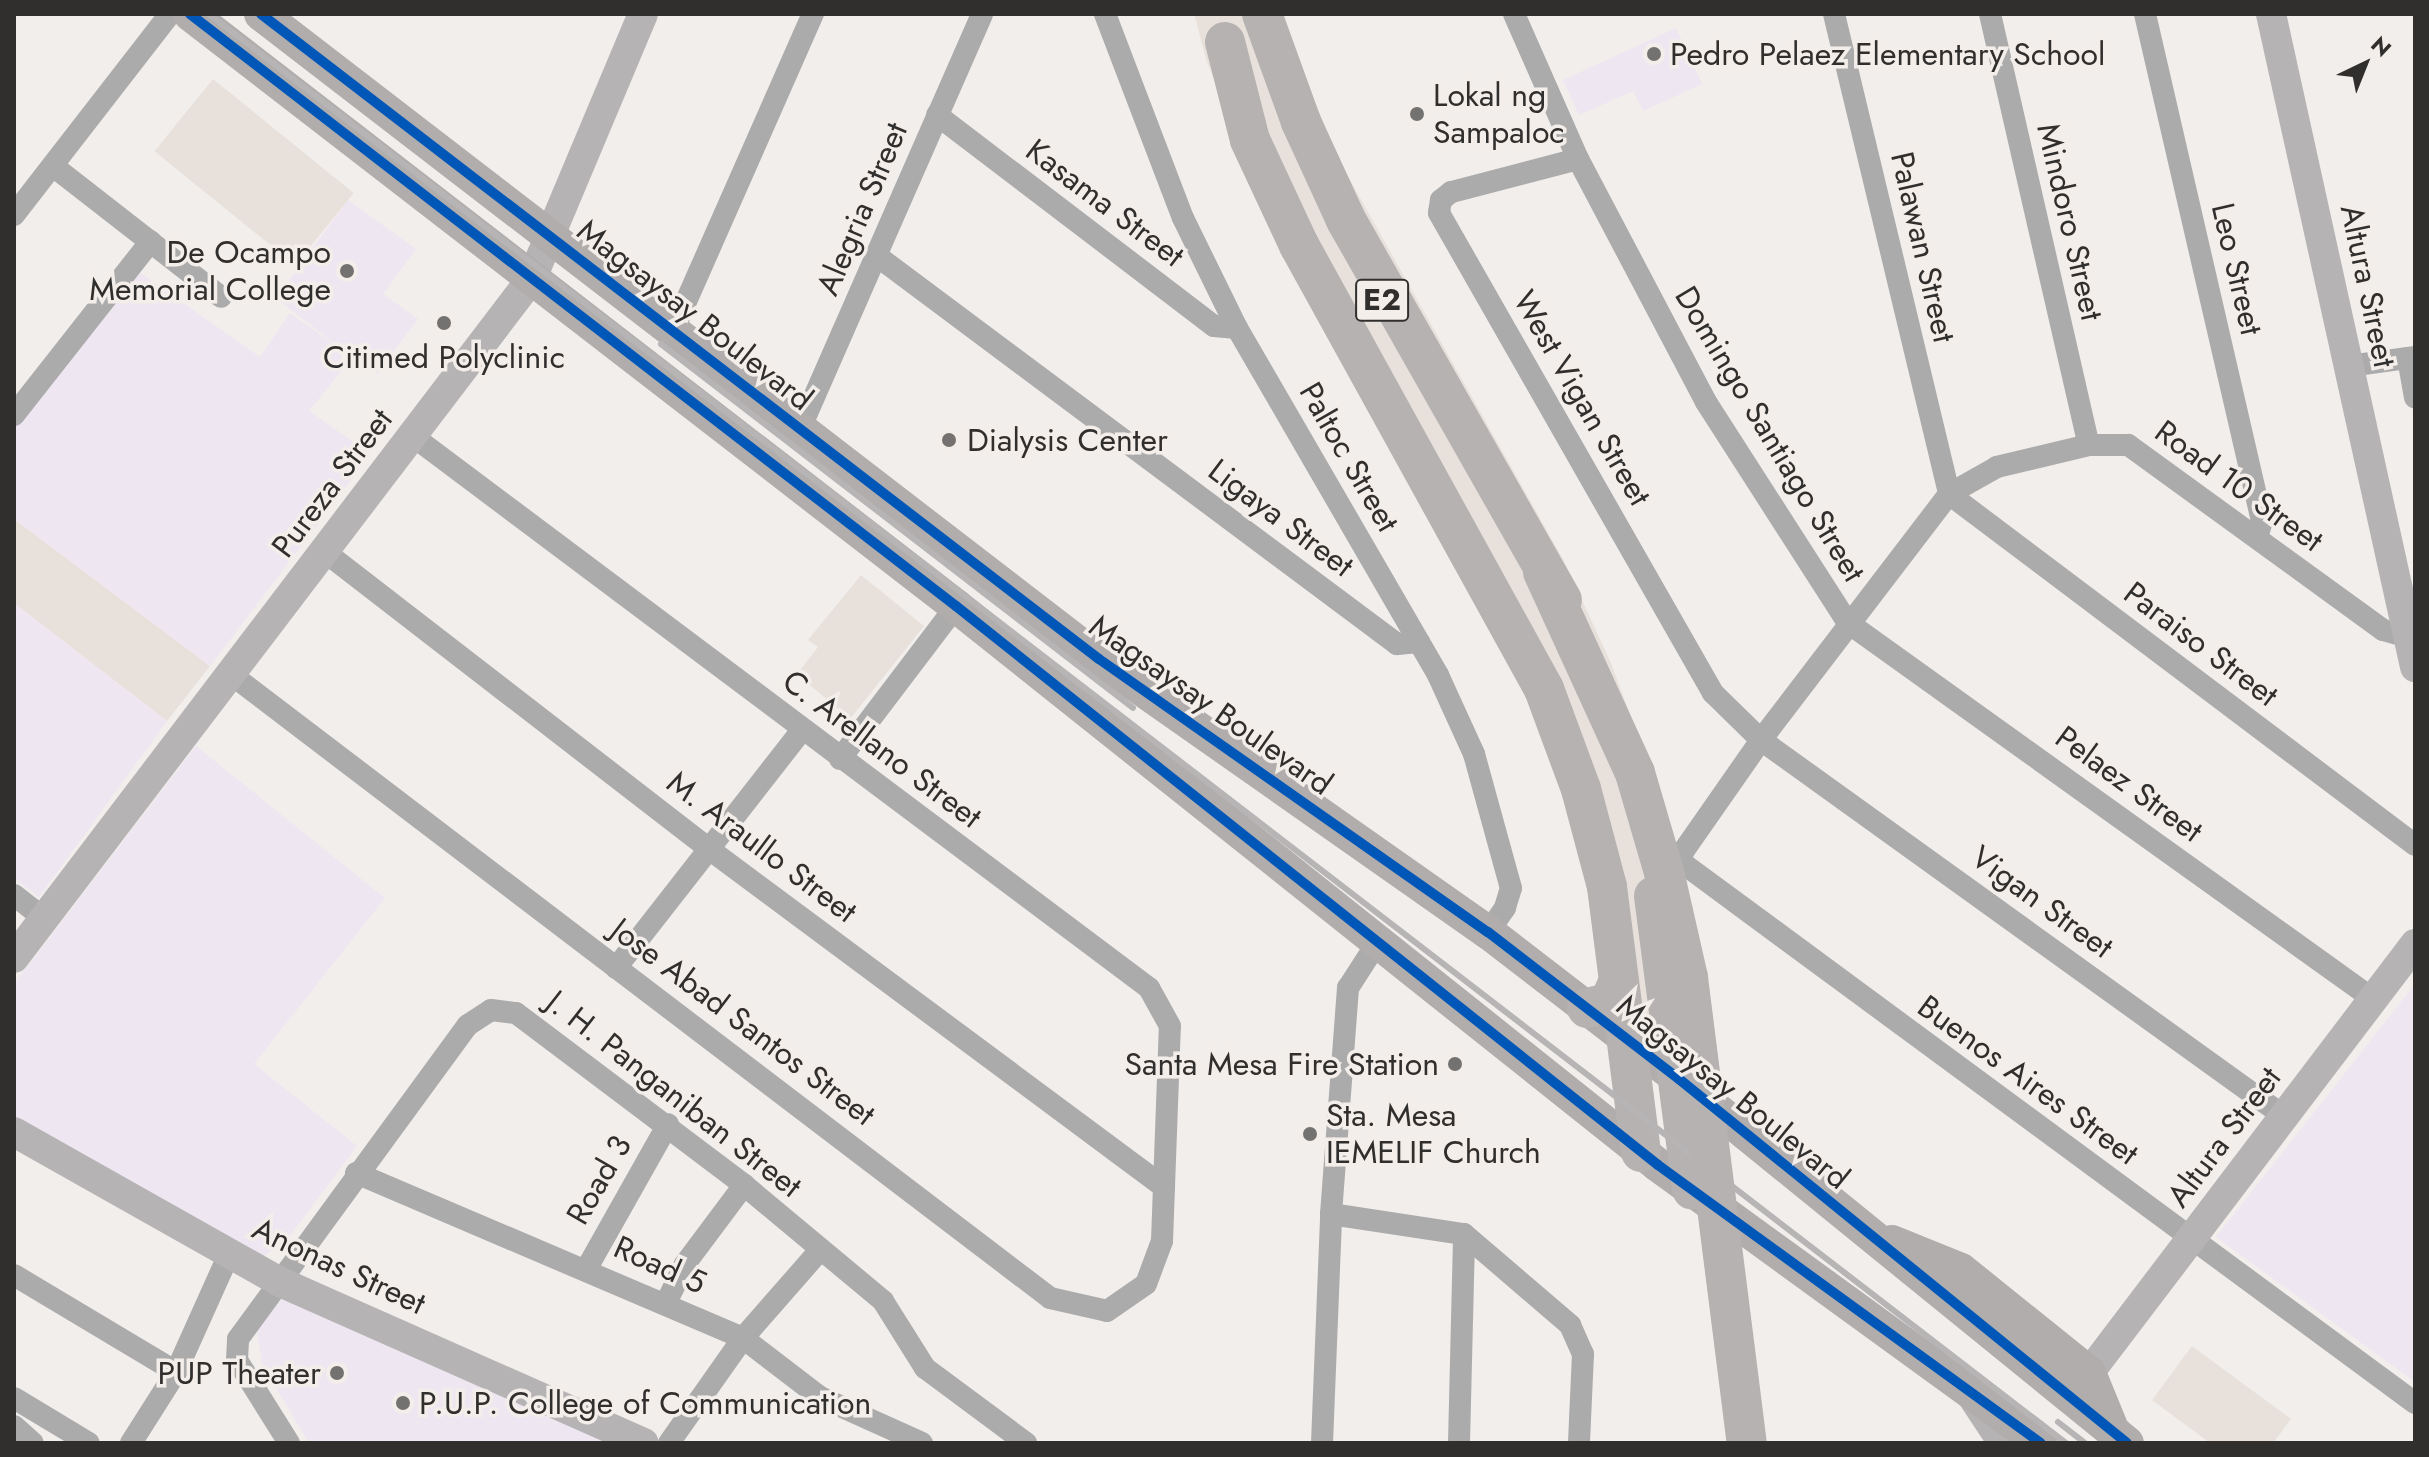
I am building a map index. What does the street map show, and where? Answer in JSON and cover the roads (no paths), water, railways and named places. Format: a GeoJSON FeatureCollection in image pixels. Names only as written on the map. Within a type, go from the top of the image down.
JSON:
{"type":"FeatureCollection","features":[{"type":"Feature","properties":{"kind":"highway"},"geometry":{"type":"LineString","coordinates":[[1262,14],[1301,122],[1346,220],[1547,572],[1596,669],[1630,773],[1651,874],[1692,1190]]}},
{"type":"Feature","properties":{"kind":"highway"},"geometry":{"type":"LineString","coordinates":[[1231,23],[1250,140],[1293,232],[1497,598],[1544,689],[1581,789],[1607,887],[1641,1152]]}},
{"type":"Feature","properties":{"kind":"highway"},"geometry":{"type":"LineString","coordinates":[[1231,23],[1261,134],[1313,239],[1524,585],[1567,672],[1610,783],[1641,880],[1662,982],[1720,1443]]}},
{"type":"Feature","properties":{"kind":"highway","name":"E2"},"geometry":{"type":"LineString","coordinates":[[1231,23],[1290,125],[1338,225],[1543,572],[1635,773],[1688,978],[1747,1443]]}},
{"type":"Feature","properties":{"kind":"highway"},"geometry":{"type":"LineString","coordinates":[[1587,1008],[1609,1003],[1619,981]]}},
{"type":"Feature","properties":{"kind":"highway"},"geometry":{"type":"LineString","coordinates":[[1641,1152],[1679,1079]]}},
{"type":"Feature","properties":{"kind":"main road"},"geometry":{"type":"LineString","coordinates":[[190,14],[956,606],[1641,1152],[2041,1443]]}},
{"type":"Feature","properties":{"kind":"main road","name":"Magsaysay Boulevard"},"geometry":{"type":"LineString","coordinates":[[261,14],[1099,659],[1488,932],[1679,1079],[1857,1227],[2120,1438]]}},
{"type":"Feature","properties":{"kind":"main road"},"geometry":{"type":"LineString","coordinates":[[1857,1227],[1961,1270],[2089,1373],[2120,1438]]}},
{"type":"Feature","properties":{"kind":"street"},"geometry":{"type":"LineString","coordinates":[[14,215],[170,14]]}},
{"type":"Feature","properties":{"kind":"street","name":"Pureza Street"},"geometry":{"type":"LineString","coordinates":[[14,958],[414,437],[532,278],[643,14]]}},
{"type":"Feature","properties":{"kind":"street"},"geometry":{"type":"LineString","coordinates":[[673,331],[813,14]]}},
{"type":"Feature","properties":{"kind":"street","name":"Alegria Street"},"geometry":{"type":"LineString","coordinates":[[800,429],[982,14]]}},
{"type":"Feature","properties":{"kind":"street","name":"Paltoc Street"},"geometry":{"type":"LineString","coordinates":[[1105,14],[1183,218],[1237,328],[1419,642],[1474,754],[1511,888],[1488,932]]}},
{"type":"Feature","properties":{"kind":"street","name":"Domingo Santiago Street"},"geometry":{"type":"LineString","coordinates":[[1514,14],[1578,159],[1706,402],[1847,622],[1683,852],[1681,862]]}},
{"type":"Feature","properties":{"kind":"street","name":"Palawan Street"},"geometry":{"type":"LineString","coordinates":[[1834,14],[1949,494]]}},
{"type":"Feature","properties":{"kind":"street","name":"Mindoro Street"},"geometry":{"type":"LineString","coordinates":[[1990,14],[2089,445]]}},
{"type":"Feature","properties":{"kind":"street","name":"Leo Street"},"geometry":{"type":"LineString","coordinates":[[2145,14],[2262,521],[2257,537]]}},
{"type":"Feature","properties":{"kind":"street","name":"Altura Street"},"geometry":{"type":"LineString","coordinates":[[2271,14],[2415,667]]}},
{"type":"Feature","properties":{"kind":"street","name":"Kasama Street"},"geometry":{"type":"LineString","coordinates":[[937,115],[1214,326],[1237,328]]}},
{"type":"Feature","properties":{"kind":"street","name":"West Vigan Street"},"geometry":{"type":"LineString","coordinates":[[1578,159],[1451,192],[1441,200],[1439,213],[1713,693],[1761,740]]}},
{"type":"Feature","properties":{"kind":"street"},"geometry":{"type":"LineString","coordinates":[[53,166],[221,297]]}},
{"type":"Feature","properties":{"kind":"street"},"geometry":{"type":"LineString","coordinates":[[14,415],[151,241]]}},
{"type":"Feature","properties":{"kind":"street","name":"Ligaya Street"},"geometry":{"type":"LineString","coordinates":[[877,256],[1397,644],[1419,642]]}},
{"type":"Feature","properties":{"kind":"street"},"geometry":{"type":"LineString","coordinates":[[2349,366],[2412,358],[2415,397]]}},
{"type":"Feature","properties":{"kind":"street","name":"C. Arellano Street"},"geometry":{"type":"LineString","coordinates":[[414,437],[1149,988],[1163,1005],[1170,1026],[1164,1187]]}},
{"type":"Feature","properties":{"kind":"street","name":"Road 10 Street"},"geometry":{"type":"LineString","coordinates":[[1847,622],[1949,494],[1997,467],[2089,445],[2128,445],[2383,630],[2408,637]]}},
{"type":"Feature","properties":{"kind":"street","name":"Paraiso Street"},"geometry":{"type":"LineString","coordinates":[[1949,494],[2415,845]]}},
{"type":"Feature","properties":{"kind":"street","name":"M. Araullo Street"},"geometry":{"type":"LineString","coordinates":[[325,552],[709,849],[1164,1187]]}},
{"type":"Feature","properties":{"kind":"street"},"geometry":{"type":"LineString","coordinates":[[840,759],[956,606]]}},
{"type":"Feature","properties":{"kind":"street","name":"Pelaez Street"},"geometry":{"type":"LineString","coordinates":[[1847,622],[2373,999]]}},
{"type":"Feature","properties":{"kind":"street","name":"Jose Abad Santos Street"},"geometry":{"type":"LineString","coordinates":[[232,675],[1050,1298],[1107,1311],[1146,1284],[1162,1241],[1164,1187]]}},
{"type":"Feature","properties":{"kind":"street"},"geometry":{"type":"LineString","coordinates":[[616,968],[802,730]]}},
{"type":"Feature","properties":{"kind":"street","name":"Vigan Street"},"geometry":{"type":"LineString","coordinates":[[1761,740],[2285,1117]]}},
{"type":"Feature","properties":{"kind":"street","name":"Buenos Aires Street"},"geometry":{"type":"LineString","coordinates":[[1681,862],[2415,1403]]}},
{"type":"Feature","properties":{"kind":"street"},"geometry":{"type":"LineString","coordinates":[[14,895],[45,919]]}},
{"type":"Feature","properties":{"kind":"street"},"geometry":{"type":"LineString","coordinates":[[1322,1443],[1331,1214],[1348,988],[1377,943]]}},
{"type":"Feature","properties":{"kind":"street","name":"Altura Street"},"geometry":{"type":"LineString","coordinates":[[2089,1373],[2415,944]]}},
{"type":"Feature","properties":{"kind":"street","name":"J. H. Panganiban Street"},"geometry":{"type":"LineString","coordinates":[[289,1443],[237,1360],[238,1339],[356,1173],[468,1025],[491,1010],[516,1013],[668,1124],[744,1185],[883,1301],[925,1368],[1026,1443]]}},
{"type":"Feature","properties":{"kind":"street","name":"Road 3"},"geometry":{"type":"LineString","coordinates":[[587,1268],[668,1124]]}},
{"type":"Feature","properties":{"kind":"street","name":"Anonas Street"},"geometry":{"type":"LineString","coordinates":[[14,1132],[278,1281],[648,1442]]}},
{"type":"Feature","properties":{"kind":"street","name":"Road 5"},"geometry":{"type":"LineString","coordinates":[[356,1173],[587,1268],[743,1338],[820,1397],[922,1443]]}},
{"type":"Feature","properties":{"kind":"street"},"geometry":{"type":"LineString","coordinates":[[666,1303],[685,1264],[744,1185]]}},
{"type":"Feature","properties":{"kind":"street"},"geometry":{"type":"LineString","coordinates":[[1331,1214],[1464,1234],[1579,1338],[1583,1354],[1579,1443]]}},
{"type":"Feature","properties":{"kind":"street"},"geometry":{"type":"LineString","coordinates":[[1459,1443],[1464,1234]]}},
{"type":"Feature","properties":{"kind":"street"},"geometry":{"type":"LineString","coordinates":[[648,1442],[820,1250]]}},
{"type":"Feature","properties":{"kind":"street"},"geometry":{"type":"LineString","coordinates":[[131,1443],[176,1372],[229,1254]]}},
{"type":"Feature","properties":{"kind":"street"},"geometry":{"type":"LineString","coordinates":[[14,1275],[176,1372]]}},
{"type":"Feature","properties":{"kind":"street"},"geometry":{"type":"LineString","coordinates":[[1971,1394],[2003,1443]]}},
{"type":"Feature","properties":{"kind":"street"},"geometry":{"type":"LineString","coordinates":[[14,1398],[89,1443]]}},
{"type":"Feature","properties":{"kind":"street"},"geometry":{"type":"LineString","coordinates":[[14,1426],[33,1443]]}},
{"type":"Feature","properties":{"kind":"railway"},"geometry":{"type":"LineString","coordinates":[[209,14],[2066,1443]]}},
{"type":"Feature","properties":{"kind":"railway"},"geometry":{"type":"LineString","coordinates":[[661,344],[1133,708]]}},
{"type":"Feature","properties":{"kind":"railway"},"geometry":{"type":"LineString","coordinates":[[2058,1422],[2085,1443]]}},
{"type":"Feature","properties":{"kind":"place","name":"Pedro Pelaez Elementary School"},"geometry":{"type":"Point","coordinates":[1654,54]}},
{"type":"Feature","properties":{"kind":"place","name":"Lokal ng Sampaloc"},"geometry":{"type":"Point","coordinates":[1417,114]}},
{"type":"Feature","properties":{"kind":"place","name":"De Ocampo Memorial College"},"geometry":{"type":"Point","coordinates":[347,271]}},
{"type":"Feature","properties":{"kind":"place","name":"Citimed Polyclinic"},"geometry":{"type":"Point","coordinates":[444,323]}},
{"type":"Feature","properties":{"kind":"place","name":"Dialysis Center"},"geometry":{"type":"Point","coordinates":[949,440]}},
{"type":"Feature","properties":{"kind":"place","name":"Santa Mesa Fire Station"},"geometry":{"type":"Point","coordinates":[1455,1064]}},
{"type":"Feature","properties":{"kind":"place","name":"Sta. Mesa IEMELIF Church"},"geometry":{"type":"Point","coordinates":[1310,1134]}},
{"type":"Feature","properties":{"kind":"place","name":"PUP Theater"},"geometry":{"type":"Point","coordinates":[337,1373]}},
{"type":"Feature","properties":{"kind":"place","name":"P.U.P. College of Communication"},"geometry":{"type":"Point","coordinates":[403,1403]}}]}
